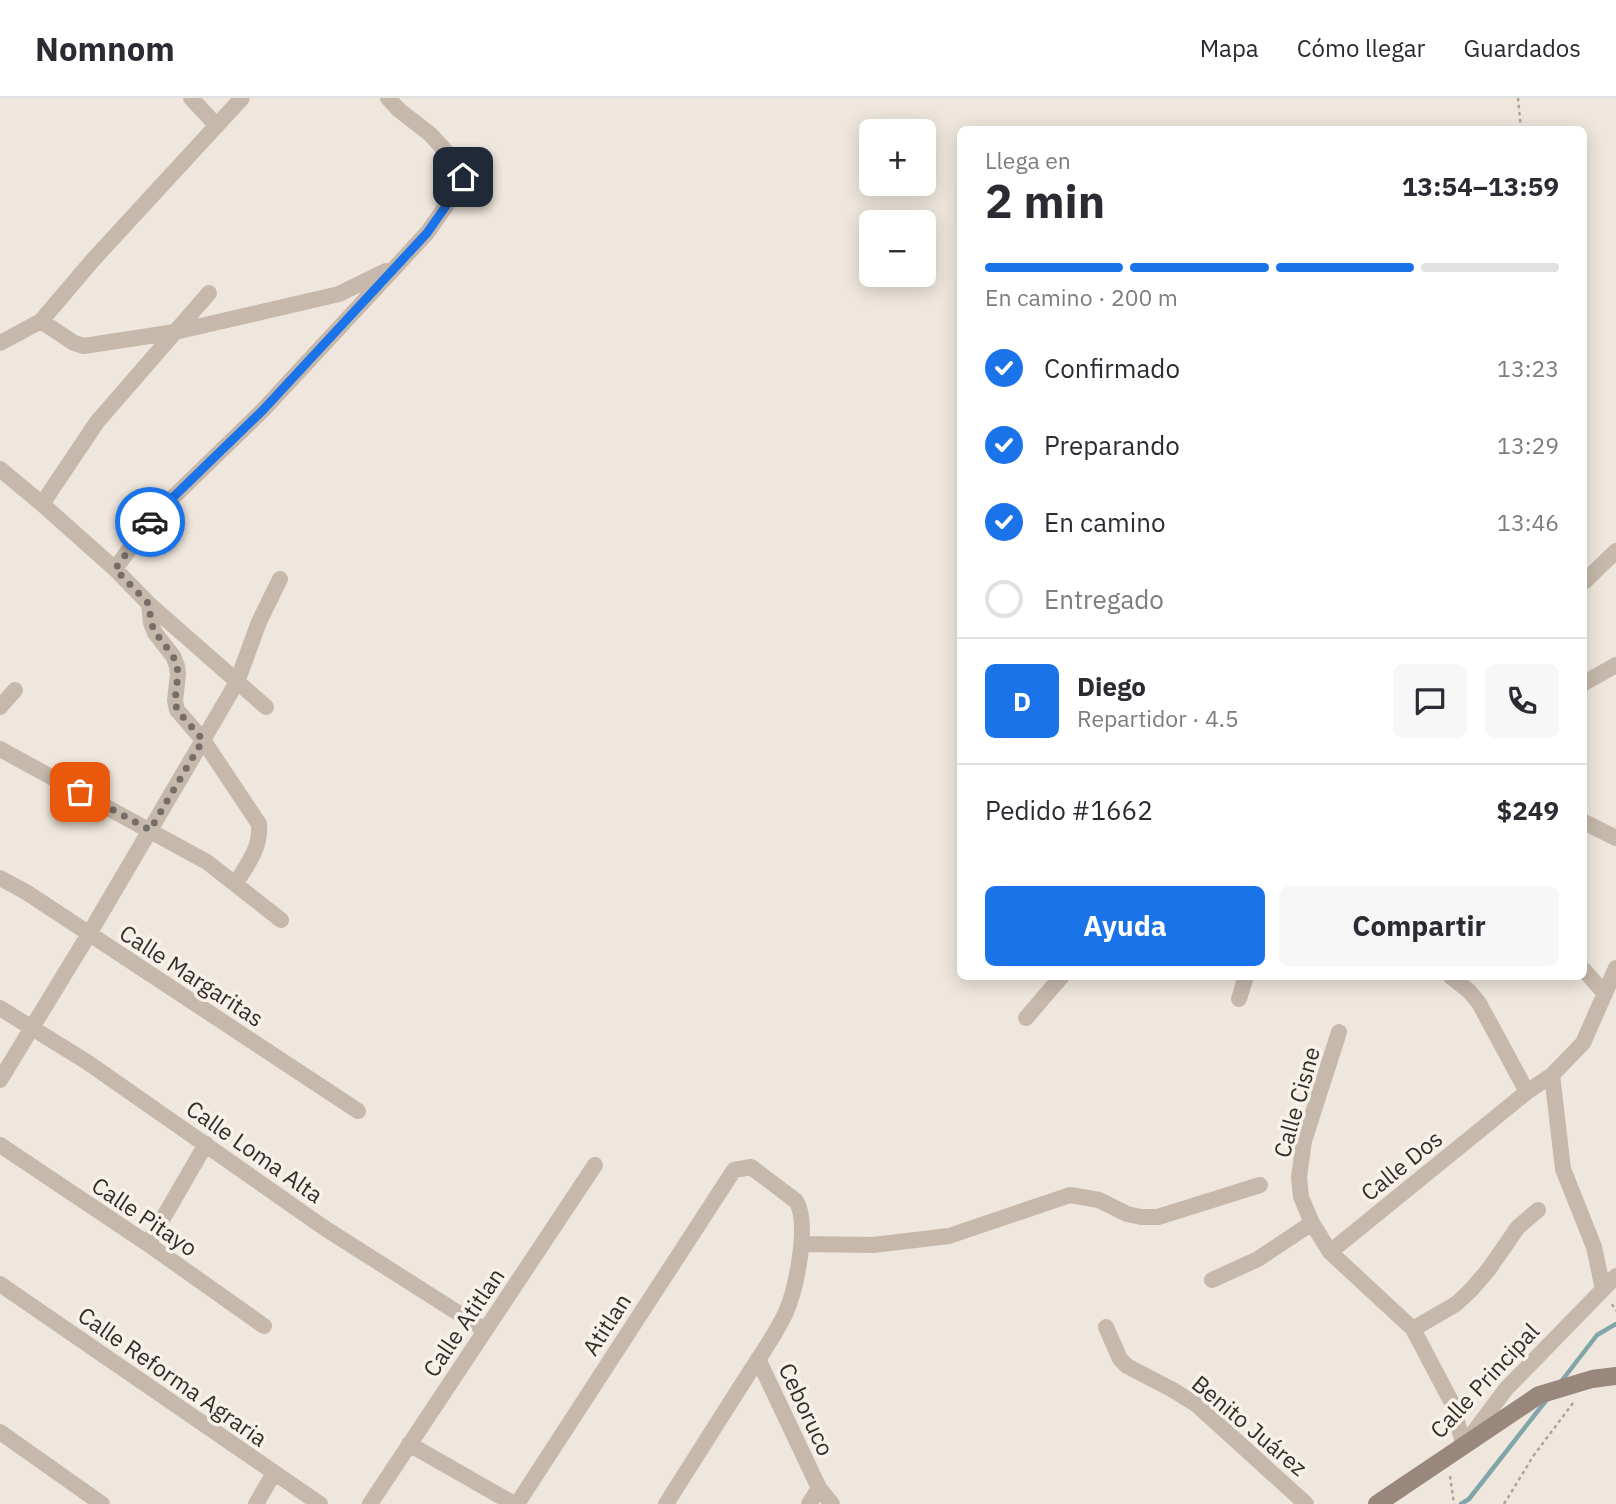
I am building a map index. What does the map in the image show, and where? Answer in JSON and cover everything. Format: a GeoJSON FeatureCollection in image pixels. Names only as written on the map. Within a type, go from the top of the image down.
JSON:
{"type":"FeatureCollection","features":[{"type":"Feature","properties":{"kind":"street"},"geometry":{"type":"LineString","coordinates":[[191,98],[217,125]]}},
{"type":"Feature","properties":{"kind":"street"},"geometry":{"type":"LineString","coordinates":[[0,343],[41,321],[92,261],[242,98]]}},
{"type":"Feature","properties":{"kind":"street"},"geometry":{"type":"LineString","coordinates":[[115,569],[161,509],[263,410],[427,233],[462,183],[462,169],[430,134],[388,98]]}},
{"type":"Feature","properties":{"kind":"street"},"geometry":{"type":"LineString","coordinates":[[41,321],[74,343],[84,346],[175,332],[339,294],[395,267]]}},
{"type":"Feature","properties":{"kind":"street"},"geometry":{"type":"LineString","coordinates":[[42,504],[97,422],[209,293]]}},
{"type":"Feature","properties":{"kind":"street"},"geometry":{"type":"LineString","coordinates":[[0,469],[115,569],[149,604],[266,707]]}},
{"type":"Feature","properties":{"kind":"street"},"geometry":{"type":"LineString","coordinates":[[1587,579],[1616,551]]}},
{"type":"Feature","properties":{"kind":"street"},"geometry":{"type":"LineString","coordinates":[[0,1080],[237,682],[259,622],[280,579]]}},
{"type":"Feature","properties":{"kind":"street"},"geometry":{"type":"LineString","coordinates":[[149,604],[155,632],[177,666],[177,710],[203,740],[259,824],[260,836],[256,849],[236,883]]}},
{"type":"Feature","properties":{"kind":"street"},"geometry":{"type":"LineString","coordinates":[[1587,681],[1616,664]]}},
{"type":"Feature","properties":{"kind":"street"},"geometry":{"type":"LineString","coordinates":[[0,707],[15,690]]}},
{"type":"Feature","properties":{"kind":"street"},"geometry":{"type":"LineString","coordinates":[[0,749],[207,862],[281,920]]}},
{"type":"Feature","properties":{"kind":"street"},"geometry":{"type":"LineString","coordinates":[[1587,824],[1616,838]]}},
{"type":"Feature","properties":{"kind":"street","name":"Calle Margaritas"},"geometry":{"type":"LineString","coordinates":[[0,878],[26,892],[358,1111]]}},
{"type":"Feature","properties":{"kind":"street","name":"Calle Dos"},"geometry":{"type":"LineString","coordinates":[[1330,1252],[1552,1075],[1583,1043],[1616,968]]}},
{"type":"Feature","properties":{"kind":"street"},"geometry":{"type":"LineString","coordinates":[[1587,973],[1605,994]]}},
{"type":"Feature","properties":{"kind":"street"},"geometry":{"type":"LineString","coordinates":[[1026,1018],[1059,980]]}},
{"type":"Feature","properties":{"kind":"street"},"geometry":{"type":"LineString","coordinates":[[1238,999],[1244,980]]}},
{"type":"Feature","properties":{"kind":"street"},"geometry":{"type":"LineString","coordinates":[[1455,980],[1469,990],[1479,1003],[1527,1093]]}},
{"type":"Feature","properties":{"kind":"street","name":"Calle Loma Alta"},"geometry":{"type":"LineString","coordinates":[[0,1008],[87,1062],[326,1228],[485,1330]]}},
{"type":"Feature","properties":{"kind":"street","name":"Calle Cisne"},"geometry":{"type":"LineString","coordinates":[[1312,1223],[1301,1198],[1299,1177],[1304,1141],[1339,1032]]}},
{"type":"Feature","properties":{"kind":"street"},"geometry":{"type":"LineString","coordinates":[[1552,1075],[1563,1168],[1594,1247],[1603,1289]]}},
{"type":"Feature","properties":{"kind":"street"},"geometry":{"type":"LineString","coordinates":[[148,1244],[206,1144]]}},
{"type":"Feature","properties":{"kind":"street","name":"Calle Pitayo"},"geometry":{"type":"LineString","coordinates":[[0,1145],[264,1326]]}},
{"type":"Feature","properties":{"kind":"street","name":"Calle Atitlan"},"geometry":{"type":"LineString","coordinates":[[370,1504],[594,1165]]}},
{"type":"Feature","properties":{"kind":"street","name":"Ceboruco"},"geometry":{"type":"LineString","coordinates":[[734,1170],[751,1167],[796,1201],[800,1209],[802,1244],[792,1297],[785,1315],[758,1359],[819,1488],[832,1504]]}},
{"type":"Feature","properties":{"kind":"street","name":"Atitlan"},"geometry":{"type":"LineString","coordinates":[[515,1504],[734,1170]]}},
{"type":"Feature","properties":{"kind":"street"},"geometry":{"type":"LineString","coordinates":[[802,1244],[873,1245],[948,1236],[1070,1195],[1098,1200],[1127,1214],[1157,1217],[1260,1185]]}},
{"type":"Feature","properties":{"kind":"street"},"geometry":{"type":"LineString","coordinates":[[1413,1329],[1456,1304],[1471,1290],[1518,1227],[1538,1210]]}},
{"type":"Feature","properties":{"kind":"street"},"geometry":{"type":"LineString","coordinates":[[1212,1280],[1258,1259],[1312,1223],[1330,1252],[1413,1329],[1452,1403],[1464,1446],[1539,1395],[1570,1384],[1616,1376]]}},
{"type":"Feature","properties":{"kind":"street","name":"Calle Principal"},"geometry":{"type":"LineString","coordinates":[[1377,1504],[1464,1446],[1506,1390],[1616,1276]]}},
{"type":"Feature","properties":{"kind":"street","name":"Calle Reforma Agraria"},"geometry":{"type":"LineString","coordinates":[[0,1284],[320,1504]]}},
{"type":"Feature","properties":{"kind":"street","name":"Benito Juárez"},"geometry":{"type":"LineString","coordinates":[[1106,1327],[1120,1359],[1127,1366],[1197,1405],[1306,1504]]}},
{"type":"Feature","properties":{"kind":"street"},"geometry":{"type":"LineString","coordinates":[[666,1504],[758,1359]]}},
{"type":"Feature","properties":{"kind":"street"},"geometry":{"type":"LineString","coordinates":[[0,1432],[102,1504]]}},
{"type":"Feature","properties":{"kind":"street"},"geometry":{"type":"LineString","coordinates":[[409,1444],[515,1504]]}},
{"type":"Feature","properties":{"kind":"street"},"geometry":{"type":"LineString","coordinates":[[256,1504],[274,1474]]}},
{"type":"Feature","properties":{"kind":"street"},"geometry":{"type":"LineString","coordinates":[[809,1504],[819,1488]]}},
{"type":"Feature","properties":{"kind":"path"},"geometry":{"type":"LineString","coordinates":[[1518,98],[1521,126]]}},
{"type":"Feature","properties":{"kind":"path"},"geometry":{"type":"LineString","coordinates":[[1613,1307],[1616,1311]]}},
{"type":"Feature","properties":{"kind":"path"},"geometry":{"type":"LineString","coordinates":[[1504,1504],[1534,1455],[1592,1379]]}},
{"type":"Feature","properties":{"kind":"path"},"geometry":{"type":"LineString","coordinates":[[1447,1457],[1454,1504]]}},
{"type":"Feature","properties":{"kind":"waterway"},"geometry":{"type":"LineString","coordinates":[[1560,1383],[1597,1335],[1616,1324]]}},
{"type":"Feature","properties":{"kind":"waterway"},"geometry":{"type":"LineString","coordinates":[[1461,1504],[1469,1499],[1548,1398]]}},
{"type":"Feature","properties":{"kind":"way so far"},"geometry":{"type":"LineString","coordinates":[[80,792],[150,830],[203,740],[177,710],[177,666],[155,632],[149,604],[115,569],[150,522]]}},
{"type":"Feature","properties":{"kind":"route"},"geometry":{"type":"LineString","coordinates":[[150,522],[263,410],[427,233],[462,183],[463,177]]}}]}
